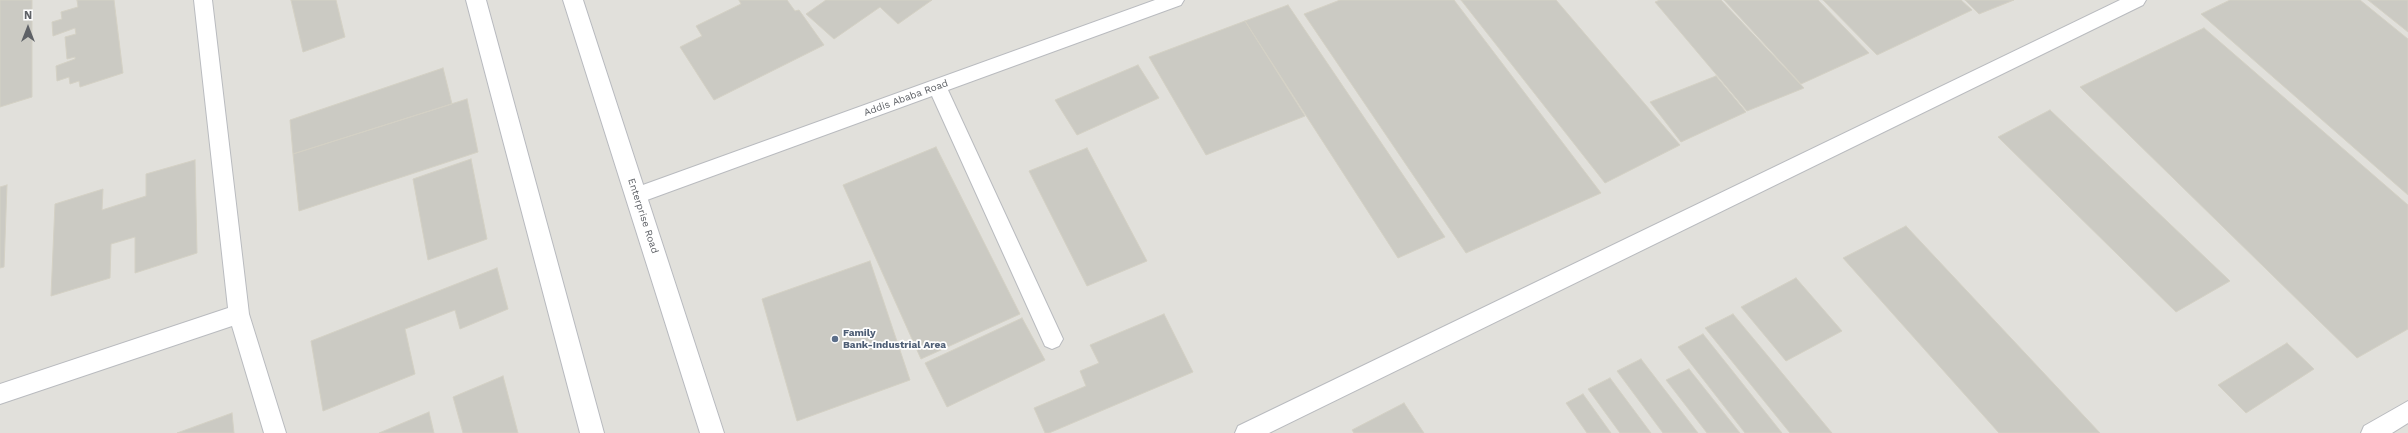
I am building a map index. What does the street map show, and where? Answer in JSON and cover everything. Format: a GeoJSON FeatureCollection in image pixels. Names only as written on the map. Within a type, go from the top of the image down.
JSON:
{"type":"FeatureCollection","features":[{"type":"Feature","properties":{"kind":"main road"},"geometry":{"type":"LineString","coordinates":[[476,0],[592,433]]}},
{"type":"Feature","properties":{"kind":"main road","name":"Enterprise Road"},"geometry":{"type":"LineString","coordinates":[[573,0],[712,433]]}},
{"type":"Feature","properties":{"kind":"lane"},"geometry":{"type":"LineString","coordinates":[[203,0],[239,314],[275,433]]}},
{"type":"Feature","properties":{"kind":"lane","name":"Addis Ababa Road"},"geometry":{"type":"LineString","coordinates":[[636,196],[1175,0]]}},
{"type":"Feature","properties":{"kind":"lane"},"geometry":{"type":"LineString","coordinates":[[1246,433],[2137,0]]}},
{"type":"Feature","properties":{"kind":"lane"},"geometry":{"type":"LineString","coordinates":[[937,87],[1052,339]]}},
{"type":"Feature","properties":{"kind":"lane"},"geometry":{"type":"LineString","coordinates":[[0,394],[239,314]]}},
{"type":"Feature","properties":{"kind":"lane"},"geometry":{"type":"LineString","coordinates":[[2372,433],[2408,411]]}},
{"type":"Feature","properties":{"kind":"shaded area"},"geometry":{"type":"Polygon","coordinates":[[[0,0],[2408,0],[2408,433],[0,433],[0,0]]]}},
{"type":"Feature","properties":{"kind":"building"},"geometry":{"type":"Polygon","coordinates":[[[0,0],[32,0],[32,97],[0,107],[0,0]]]}},
{"type":"Feature","properties":{"kind":"building"},"geometry":{"type":"Polygon","coordinates":[[[77,0],[114,0],[123,73],[80,87],[79,81],[70,84],[69,77],[57,81],[56,66],[75,59],[75,57],[67,59],[65,37],[76,34],[75,28],[53,36],[52,22],[62,19],[61,12],[78,7],[77,0]]]}},
{"type":"Feature","properties":{"kind":"building"},"geometry":{"type":"Polygon","coordinates":[[[291,0],[336,0],[345,37],[303,52],[291,0]]]}},
{"type":"Feature","properties":{"kind":"building"},"geometry":{"type":"Polygon","coordinates":[[[739,0],[787,0],[795,11],[799,10],[824,45],[714,100],[680,47],[702,36],[696,26],[741,4],[739,0]]]}},
{"type":"Feature","properties":{"kind":"building"},"geometry":{"type":"Polygon","coordinates":[[[826,0],[932,0],[898,24],[880,7],[834,39],[806,14],[826,0]]]}},
{"type":"Feature","properties":{"kind":"building"},"geometry":{"type":"Polygon","coordinates":[[[1340,0],[1454,0],[1601,193],[1466,253],[1304,14],[1340,0]]]}},
{"type":"Feature","properties":{"kind":"building"},"geometry":{"type":"Polygon","coordinates":[[[1461,0],[1556,0],[1680,145],[1605,183],[1461,0]]]}},
{"type":"Feature","properties":{"kind":"building"},"geometry":{"type":"Polygon","coordinates":[[[1660,0],[1721,0],[1804,88],[1747,111],[1655,2],[1660,0]]]}},
{"type":"Feature","properties":{"kind":"building"},"geometry":{"type":"Polygon","coordinates":[[[1724,0],[1818,0],[1869,53],[1801,84],[1724,0]]]}},
{"type":"Feature","properties":{"kind":"building"},"geometry":{"type":"Polygon","coordinates":[[[1823,0],[1961,0],[1972,10],[1877,55],[1823,0]]]}},
{"type":"Feature","properties":{"kind":"building"},"geometry":{"type":"Polygon","coordinates":[[[1965,0],[2014,0],[1979,14],[1965,0]]]}},
{"type":"Feature","properties":{"kind":"building"},"geometry":{"type":"Polygon","coordinates":[[[2230,0],[2360,0],[2408,39],[2408,195],[2201,14],[2230,0]]]}},
{"type":"Feature","properties":{"kind":"building"},"geometry":{"type":"Polygon","coordinates":[[[2368,0],[2408,0],[2408,32],[2368,0]]]}},
{"type":"Feature","properties":{"kind":"building"},"geometry":{"type":"Polygon","coordinates":[[[1288,5],[1445,237],[1398,258],[1245,21],[1288,5]]]}},
{"type":"Feature","properties":{"kind":"building"},"geometry":{"type":"Polygon","coordinates":[[[1245,21],[1305,116],[1206,155],[1149,57],[1245,21]]]}},
{"type":"Feature","properties":{"kind":"building"},"geometry":{"type":"Polygon","coordinates":[[[2204,28],[2408,205],[2408,329],[2357,358],[2080,87],[2204,28]]]}},
{"type":"Feature","properties":{"kind":"building"},"geometry":{"type":"Polygon","coordinates":[[[1138,65],[1159,98],[1077,135],[1055,100],[1138,65]]]}},
{"type":"Feature","properties":{"kind":"building"},"geometry":{"type":"Polygon","coordinates":[[[443,68],[452,104],[293,154],[290,120],[443,68]]]}},
{"type":"Feature","properties":{"kind":"building"},"geometry":{"type":"Polygon","coordinates":[[[1716,76],[1746,112],[1681,142],[1650,102],[1716,76]]]}},
{"type":"Feature","properties":{"kind":"building"},"geometry":{"type":"Polygon","coordinates":[[[467,99],[478,152],[299,211],[293,154],[467,99]]]}},
{"type":"Feature","properties":{"kind":"building"},"geometry":{"type":"Polygon","coordinates":[[[2050,110],[2230,281],[2176,312],[1998,137],[2050,110]]]}},
{"type":"Feature","properties":{"kind":"building"},"geometry":{"type":"Polygon","coordinates":[[[936,147],[1020,314],[921,359],[843,185],[936,147]]]}},
{"type":"Feature","properties":{"kind":"building"},"geometry":{"type":"Polygon","coordinates":[[[1087,148],[1147,261],[1087,286],[1029,171],[1087,148]]]}},
{"type":"Feature","properties":{"kind":"building"},"geometry":{"type":"Polygon","coordinates":[[[471,159],[487,239],[428,260],[413,179],[471,159]]]}},
{"type":"Feature","properties":{"kind":"building"},"geometry":{"type":"Polygon","coordinates":[[[195,160],[197,253],[135,273],[135,237],[111,244],[110,278],[51,296],[55,204],[103,189],[102,210],[146,196],[146,174],[195,160]]]}},
{"type":"Feature","properties":{"kind":"building"},"geometry":{"type":"Polygon","coordinates":[[[7,185],[4,267],[0,268],[0,187],[7,185]]]}},
{"type":"Feature","properties":{"kind":"building"},"geometry":{"type":"Polygon","coordinates":[[[1906,226],[2100,433],[1999,433],[1843,258],[1906,226]]]}},
{"type":"Feature","properties":{"kind":"building","name":"Family Bank-Industrial Area"},"geometry":{"type":"Polygon","coordinates":[[[870,261],[910,380],[797,421],[762,299],[870,261]]]}},
{"type":"Feature","properties":{"kind":"building"},"geometry":{"type":"Polygon","coordinates":[[[497,268],[508,309],[460,329],[455,310],[405,329],[415,374],[323,411],[311,341],[497,268]]]}},
{"type":"Feature","properties":{"kind":"building"},"geometry":{"type":"Polygon","coordinates":[[[1796,278],[1842,331],[1786,361],[1741,307],[1796,278]]]}},
{"type":"Feature","properties":{"kind":"building"},"geometry":{"type":"Polygon","coordinates":[[[1164,314],[1193,372],[1049,433],[1045,433],[1034,408],[1086,386],[1080,371],[1099,363],[1090,345],[1164,314]]]}},
{"type":"Feature","properties":{"kind":"building"},"geometry":{"type":"Polygon","coordinates":[[[1733,314],[1832,433],[1790,433],[1705,328],[1733,314]]]}},
{"type":"Feature","properties":{"kind":"building"},"geometry":{"type":"Polygon","coordinates":[[[1022,318],[1045,360],[947,407],[925,363],[1022,318]]]}},
{"type":"Feature","properties":{"kind":"building"},"geometry":{"type":"Polygon","coordinates":[[[1703,334],[1782,433],[1745,433],[1678,347],[1703,334]]]}},
{"type":"Feature","properties":{"kind":"building"},"geometry":{"type":"Polygon","coordinates":[[[2287,343],[2314,369],[2246,413],[2218,385],[2287,343]]]}},
{"type":"Feature","properties":{"kind":"building"},"geometry":{"type":"Polygon","coordinates":[[[1641,359],[1698,433],[1663,433],[1617,371],[1641,359]]]}},
{"type":"Feature","properties":{"kind":"building"},"geometry":{"type":"Polygon","coordinates":[[[1689,369],[1740,433],[1707,433],[1666,380],[1689,369]]]}},
{"type":"Feature","properties":{"kind":"building"},"geometry":{"type":"Polygon","coordinates":[[[503,376],[518,433],[463,433],[453,397],[503,376]]]}},
{"type":"Feature","properties":{"kind":"building"},"geometry":{"type":"Polygon","coordinates":[[[1610,378],[1651,433],[1620,433],[1588,389],[1610,378]]]}},
{"type":"Feature","properties":{"kind":"building"},"geometry":{"type":"Polygon","coordinates":[[[1583,394],[1611,433],[1587,433],[1566,403],[1583,394]]]}},
{"type":"Feature","properties":{"kind":"building"},"geometry":{"type":"Polygon","coordinates":[[[1404,403],[1424,433],[1354,433],[1352,430],[1404,403]]]}},
{"type":"Feature","properties":{"kind":"building"},"geometry":{"type":"Polygon","coordinates":[[[429,412],[434,433],[379,433],[429,412]]]}},
{"type":"Feature","properties":{"kind":"building"},"geometry":{"type":"Polygon","coordinates":[[[232,413],[234,433],[177,433],[232,413]]]}},
{"type":"Feature","properties":{"kind":"place","name":"Family Bank-Industrial Area"},"geometry":{"type":"Point","coordinates":[835,339]}}]}
